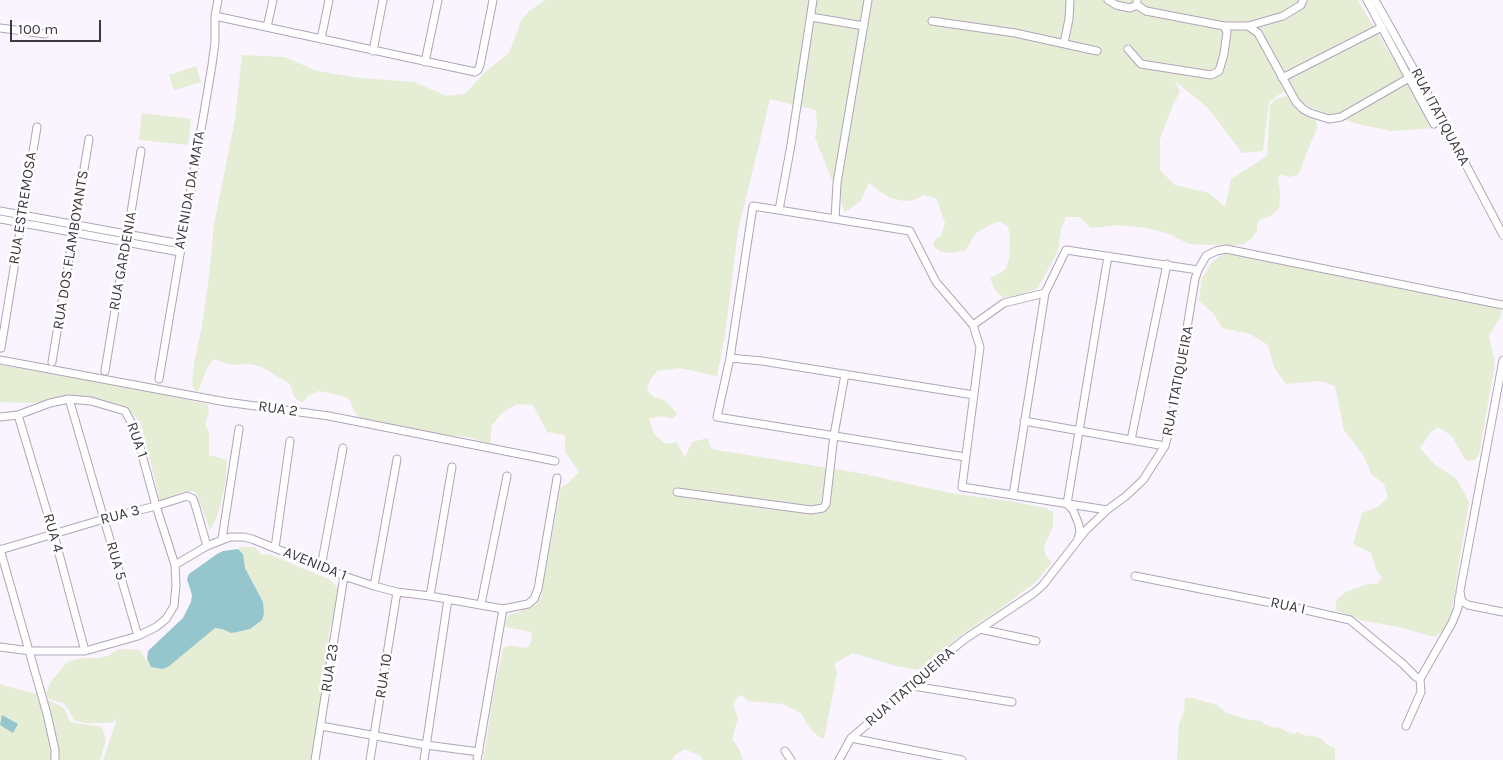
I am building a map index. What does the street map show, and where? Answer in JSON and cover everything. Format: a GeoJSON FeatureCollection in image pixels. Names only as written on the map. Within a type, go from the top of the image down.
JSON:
{"type":"FeatureCollection","features":[{"type":"Feature","properties":{"kind":"street","name":"AVENIDA DA MATA"},"geometry":{"type":"LineString","coordinates":[[159,379],[212,65],[215,42],[215,16],[218,0]]}},
{"type":"Feature","properties":{"kind":"street"},"geometry":{"type":"LineString","coordinates":[[267,26],[273,0]]}},
{"type":"Feature","properties":{"kind":"street"},"geometry":{"type":"LineString","coordinates":[[321,39],[328,0]]}},
{"type":"Feature","properties":{"kind":"street"},"geometry":{"type":"LineString","coordinates":[[373,50],[383,0]]}},
{"type":"Feature","properties":{"kind":"street"},"geometry":{"type":"LineString","coordinates":[[426,62],[438,0]]}},
{"type":"Feature","properties":{"kind":"street"},"geometry":{"type":"LineString","coordinates":[[215,16],[475,72],[480,68],[493,0]]}},
{"type":"Feature","properties":{"kind":"street"},"geometry":{"type":"LineString","coordinates":[[779,210],[814,0]]}},
{"type":"Feature","properties":{"kind":"street"},"geometry":{"type":"LineString","coordinates":[[835,219],[839,174],[868,0]]}},
{"type":"Feature","properties":{"kind":"street"},"geometry":{"type":"LineString","coordinates":[[1064,44],[1069,19],[1070,0]]}},
{"type":"Feature","properties":{"kind":"street"},"geometry":{"type":"LineString","coordinates":[[1108,0],[1116,5],[1130,8],[1137,2],[1146,12],[1224,26],[1248,26],[1283,16],[1301,5],[1303,0]]}},
{"type":"Feature","properties":{"kind":"street"},"geometry":{"type":"LineString","coordinates":[[1367,0],[1434,124]]}},
{"type":"Feature","properties":{"kind":"street","name":"RUA ITATIQUARA"},"geometry":{"type":"LineString","coordinates":[[1375,0],[1445,125],[1503,235]]}},
{"type":"Feature","properties":{"kind":"street"},"geometry":{"type":"LineString","coordinates":[[811,18],[864,26]]}},
{"type":"Feature","properties":{"kind":"street"},"geometry":{"type":"LineString","coordinates":[[932,21],[988,28],[1097,51]]}},
{"type":"Feature","properties":{"kind":"street"},"geometry":{"type":"LineString","coordinates":[[1128,49],[1141,64],[1212,75],[1220,71],[1227,32],[1224,26]]}},
{"type":"Feature","properties":{"kind":"street"},"geometry":{"type":"LineString","coordinates":[[1248,26],[1258,33],[1296,102],[1302,109],[1318,116],[1329,119],[1341,117],[1410,78]]}},
{"type":"Feature","properties":{"kind":"street"},"geometry":{"type":"LineString","coordinates":[[1282,78],[1382,27]]}},
{"type":"Feature","properties":{"kind":"street"},"geometry":{"type":"LineString","coordinates":[[0,28],[44,34]]}},
{"type":"Feature","properties":{"kind":"street","name":"RUA ESTREMOSA"},"geometry":{"type":"LineString","coordinates":[[1,348],[37,127]]}},
{"type":"Feature","properties":{"kind":"street","name":"RUA DOS FLAMBOYANTS"},"geometry":{"type":"LineString","coordinates":[[52,362],[75,229],[88,139]]}},
{"type":"Feature","properties":{"kind":"street","name":"RUA GARDENIA"},"geometry":{"type":"LineString","coordinates":[[105,371],[141,150]]}},
{"type":"Feature","properties":{"kind":"street"},"geometry":{"type":"LineString","coordinates":[[966,457],[717,417],[730,358],[753,206],[910,231],[936,282],[973,325],[980,347],[974,395],[966,457],[962,487],[1107,510]]}},
{"type":"Feature","properties":{"kind":"street"},"geometry":{"type":"LineString","coordinates":[[0,211],[21,220]]}},
{"type":"Feature","properties":{"kind":"street"},"geometry":{"type":"LineString","coordinates":[[0,219],[21,220],[75,229],[128,233],[181,244]]}},
{"type":"Feature","properties":{"kind":"street"},"geometry":{"type":"LineString","coordinates":[[75,229],[126,243],[180,252]]}},
{"type":"Feature","properties":{"kind":"street"},"geometry":{"type":"LineString","coordinates":[[1013,495],[1045,293],[1066,250],[1198,270],[1206,256],[1216,250],[1226,249],[1503,305]]}},
{"type":"Feature","properties":{"kind":"street"},"geometry":{"type":"LineString","coordinates":[[1067,504],[1108,256]]}},
{"type":"Feature","properties":{"kind":"street"},"geometry":{"type":"LineString","coordinates":[[1131,440],[1167,264]]}},
{"type":"Feature","properties":{"kind":"street","name":"RUA ITATIQUEIRA"},"geometry":{"type":"LineString","coordinates":[[839,760],[851,738],[913,686],[940,659],[1043,585],[1070,549],[1107,510],[1143,480],[1165,446],[1172,419],[1198,270]]}},
{"type":"Feature","properties":{"kind":"street"},"geometry":{"type":"LineString","coordinates":[[973,325],[1004,303],[1045,293]]}},
{"type":"Feature","properties":{"kind":"street"},"geometry":{"type":"LineString","coordinates":[[730,358],[762,361],[974,395]]}},
{"type":"Feature","properties":{"kind":"street","name":"RUA 2"},"geometry":{"type":"LineString","coordinates":[[0,360],[226,402],[329,416],[555,461]]}},
{"type":"Feature","properties":{"kind":"street"},"geometry":{"type":"LineString","coordinates":[[1406,726],[1421,692],[1420,679],[1452,623],[1458,608],[1503,360]]}},
{"type":"Feature","properties":{"kind":"street"},"geometry":{"type":"LineString","coordinates":[[677,492],[802,509],[820,510],[823,508],[826,504],[834,436],[845,374]]}},
{"type":"Feature","properties":{"kind":"street","name":"RUA 1"},"geometry":{"type":"LineString","coordinates":[[0,417],[18,415],[50,403],[69,399],[106,404],[126,413],[135,429],[156,506],[175,565]]}},
{"type":"Feature","properties":{"kind":"street","name":"RUA 5"},"geometry":{"type":"LineString","coordinates":[[69,399],[138,636]]}},
{"type":"Feature","properties":{"kind":"street","name":"RUA 4"},"geometry":{"type":"LineString","coordinates":[[18,415],[54,535],[84,651]]}},
{"type":"Feature","properties":{"kind":"street"},"geometry":{"type":"LineString","coordinates":[[1024,421],[1165,446]]}},
{"type":"Feature","properties":{"kind":"street"},"geometry":{"type":"LineString","coordinates":[[222,539],[239,429]]}},
{"type":"Feature","properties":{"kind":"street"},"geometry":{"type":"LineString","coordinates":[[275,548],[290,441]]}},
{"type":"Feature","properties":{"kind":"street"},"geometry":{"type":"LineString","coordinates":[[320,567],[343,448]]}},
{"type":"Feature","properties":{"kind":"street"},"geometry":{"type":"LineString","coordinates":[[374,586],[397,459]]}},
{"type":"Feature","properties":{"kind":"street"},"geometry":{"type":"LineString","coordinates":[[430,596],[452,467]]}},
{"type":"Feature","properties":{"kind":"street"},"geometry":{"type":"LineString","coordinates":[[481,604],[507,476]]}},
{"type":"Feature","properties":{"kind":"street","name":"AVENIDA 1"},"geometry":{"type":"LineString","coordinates":[[175,565],[222,539],[244,537],[344,576],[397,592],[503,609],[528,604],[534,599],[538,589],[557,478]]}},
{"type":"Feature","properties":{"kind":"street","name":"RUA 3"},"geometry":{"type":"LineString","coordinates":[[0,550],[104,519],[156,506],[182,496],[190,497],[195,504],[207,546]]}},
{"type":"Feature","properties":{"kind":"street"},"geometry":{"type":"LineString","coordinates":[[1067,504],[1073,510],[1080,532],[1076,542],[1070,549]]}},
{"type":"Feature","properties":{"kind":"street"},"geometry":{"type":"LineString","coordinates":[[0,550],[30,651],[54,742],[55,760]]}},
{"type":"Feature","properties":{"kind":"street"},"geometry":{"type":"LineString","coordinates":[[0,647],[30,651],[84,651],[138,636],[156,627],[166,619],[174,606],[175,565]]}},
{"type":"Feature","properties":{"kind":"street","name":"RUA 23"},"geometry":{"type":"LineString","coordinates":[[315,760],[344,576]]}},
{"type":"Feature","properties":{"kind":"street","name":"RUA I"},"geometry":{"type":"LineString","coordinates":[[1135,576],[1292,606],[1350,620],[1420,679]]}},
{"type":"Feature","properties":{"kind":"street"},"geometry":{"type":"LineString","coordinates":[[1460,591],[1463,602],[1468,606]]}},
{"type":"Feature","properties":{"kind":"street","name":"RUA 10"},"geometry":{"type":"LineString","coordinates":[[370,760],[397,592]]}},
{"type":"Feature","properties":{"kind":"street"},"geometry":{"type":"LineString","coordinates":[[424,760],[448,599]]}},
{"type":"Feature","properties":{"kind":"street"},"geometry":{"type":"LineString","coordinates":[[1458,608],[1468,606],[1503,612]]}},
{"type":"Feature","properties":{"kind":"street"},"geometry":{"type":"LineString","coordinates":[[477,760],[503,609]]}},
{"type":"Feature","properties":{"kind":"street"},"geometry":{"type":"LineString","coordinates":[[980,629],[1036,640]]}},
{"type":"Feature","properties":{"kind":"street"},"geometry":{"type":"LineString","coordinates":[[913,686],[1012,702]]}},
{"type":"Feature","properties":{"kind":"street"},"geometry":{"type":"LineString","coordinates":[[321,726],[426,745],[479,752]]}},
{"type":"Feature","properties":{"kind":"street"},"geometry":{"type":"LineString","coordinates":[[851,738],[962,760]]}},
{"type":"Feature","properties":{"kind":"street"},"geometry":{"type":"LineString","coordinates":[[785,751],[791,760]]}},
{"type":"Feature","properties":{"kind":"green space"},"geometry":{"type":"Polygon","coordinates":[[[545,0],[1358,0],[1434,128],[1391,131],[1358,124],[1316,110],[1283,92],[1269,102],[1263,151],[1242,153],[1208,108],[1175,81],[1180,91],[1160,139],[1160,170],[1175,185],[1209,193],[1225,207],[1231,179],[1267,156],[1270,105],[1276,99],[1286,96],[1299,111],[1314,117],[1317,128],[1298,175],[1288,177],[1282,174],[1278,178],[1280,193],[1279,209],[1270,216],[1259,220],[1257,231],[1252,238],[1244,244],[1234,246],[1189,244],[1169,234],[1147,228],[1119,225],[1091,228],[1080,217],[1066,217],[1061,230],[1058,251],[1038,288],[1021,295],[1003,298],[995,290],[990,278],[1006,268],[1009,258],[1010,237],[1008,227],[999,221],[975,234],[966,250],[951,253],[941,252],[933,246],[935,239],[941,236],[945,223],[936,198],[924,195],[914,200],[904,201],[891,198],[869,183],[860,202],[845,212],[815,138],[817,127],[816,110],[770,99],[738,231],[725,335],[717,376],[679,368],[657,371],[650,380],[647,391],[654,397],[664,400],[677,413],[673,419],[661,416],[649,419],[654,434],[665,444],[676,442],[685,457],[692,442],[708,438],[711,449],[859,473],[955,494],[1011,501],[1045,508],[1053,512],[1053,527],[1044,546],[1046,556],[1052,562],[1036,582],[961,635],[918,670],[896,666],[853,653],[834,664],[837,673],[824,739],[819,737],[809,727],[801,713],[783,704],[748,701],[742,695],[737,697],[733,705],[738,718],[732,739],[739,749],[743,760],[703,760],[699,755],[684,749],[675,755],[672,760],[483,760],[503,649],[506,646],[526,648],[532,639],[531,632],[506,627],[506,621],[510,614],[518,613],[523,609],[536,605],[541,596],[561,487],[567,484],[579,472],[565,451],[565,435],[547,432],[533,405],[517,404],[502,413],[492,425],[490,444],[467,437],[445,435],[360,418],[349,399],[319,391],[309,395],[302,403],[294,397],[290,384],[262,367],[248,364],[232,365],[214,359],[207,368],[198,392],[192,385],[209,276],[214,225],[235,119],[242,55],[285,57],[317,71],[360,78],[414,82],[447,96],[465,94],[485,72],[509,53],[521,21],[528,12],[545,0]]]}},
{"type":"Feature","properties":{"kind":"green space"},"geometry":{"type":"Polygon","coordinates":[[[196,66],[201,82],[174,90],[169,75],[196,66]]]}},
{"type":"Feature","properties":{"kind":"green space"},"geometry":{"type":"Polygon","coordinates":[[[142,113],[191,119],[188,145],[139,140],[142,113]]]}},
{"type":"Feature","properties":{"kind":"green space"},"geometry":{"type":"Polygon","coordinates":[[[1224,253],[1479,302],[1500,309],[1502,314],[1489,336],[1495,363],[1479,455],[1475,460],[1468,461],[1464,458],[1452,436],[1438,427],[1431,432],[1420,448],[1435,465],[1456,478],[1469,502],[1451,614],[1446,628],[1435,637],[1398,627],[1360,620],[1335,610],[1337,599],[1346,592],[1367,584],[1377,584],[1382,578],[1376,569],[1371,553],[1353,544],[1362,513],[1377,507],[1388,498],[1384,484],[1372,475],[1363,455],[1344,430],[1335,386],[1320,381],[1286,384],[1274,367],[1268,345],[1250,334],[1222,328],[1213,313],[1199,301],[1202,278],[1212,262],[1224,253]]]}},
{"type":"Feature","properties":{"kind":"green space"},"geometry":{"type":"Polygon","coordinates":[[[0,365],[128,387],[207,404],[209,411],[205,424],[209,432],[209,455],[227,460],[226,479],[221,503],[210,530],[198,497],[193,491],[182,492],[160,501],[141,423],[126,407],[83,396],[33,403],[0,402],[0,365]]]}},
{"type":"Feature","properties":{"kind":"green space"},"geometry":{"type":"Polygon","coordinates":[[[240,547],[256,548],[262,555],[269,554],[330,580],[337,587],[339,593],[333,624],[329,632],[326,670],[311,760],[103,760],[117,719],[111,723],[76,721],[63,703],[49,699],[46,694],[50,683],[66,663],[82,658],[108,656],[117,650],[140,650],[151,667],[162,669],[168,667],[211,629],[222,629],[231,633],[263,602],[245,568],[243,554],[238,549],[240,547]]]}},
{"type":"Feature","properties":{"kind":"green space"},"geometry":{"type":"Polygon","coordinates":[[[0,684],[39,695],[64,708],[70,722],[102,727],[106,740],[100,760],[0,760],[0,684]]]}},
{"type":"Feature","properties":{"kind":"green space"},"geometry":{"type":"Polygon","coordinates":[[[1185,698],[1217,705],[1227,713],[1249,720],[1261,721],[1274,728],[1278,727],[1294,734],[1298,732],[1306,737],[1311,735],[1322,739],[1326,744],[1335,748],[1335,760],[1177,760],[1179,723],[1184,712],[1185,698]]]}},
{"type":"Feature","properties":{"kind":"water"},"geometry":{"type":"Polygon","coordinates":[[[238,549],[243,554],[245,568],[263,602],[264,614],[262,620],[250,629],[237,632],[231,633],[215,628],[168,667],[162,669],[151,667],[147,659],[148,651],[183,618],[191,602],[192,595],[187,579],[189,574],[217,554],[223,551],[238,549]]]}},
{"type":"Feature","properties":{"kind":"water"},"geometry":{"type":"Polygon","coordinates":[[[2,715],[18,724],[13,733],[0,725],[2,715]]]}}]}
